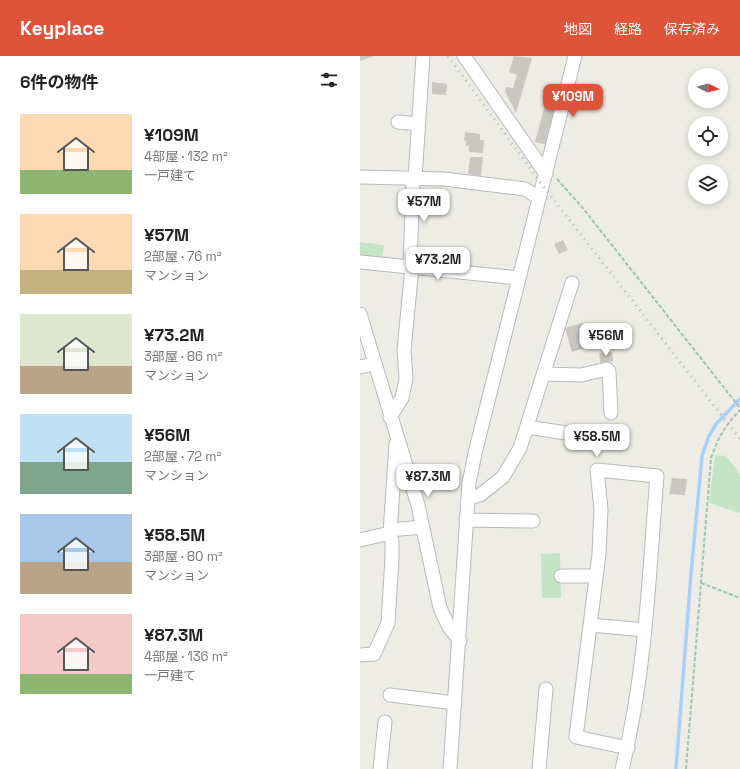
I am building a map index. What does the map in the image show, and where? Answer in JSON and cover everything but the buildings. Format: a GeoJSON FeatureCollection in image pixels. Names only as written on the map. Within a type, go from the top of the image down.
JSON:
{"type":"FeatureCollection","features":[{"type":"Feature","properties":{"kind":"street"},"geometry":{"type":"LineString","coordinates":[[390,417],[402,398],[406,379],[404,350],[411,267],[414,179],[423,56]]}},
{"type":"Feature","properties":{"kind":"street"},"geometry":{"type":"LineString","coordinates":[[464,56],[546,172]]}},
{"type":"Feature","properties":{"kind":"street"},"geometry":{"type":"LineString","coordinates":[[450,769],[460,641],[466,520],[476,449],[575,56]]}},
{"type":"Feature","properties":{"kind":"street"},"geometry":{"type":"LineString","coordinates":[[398,122],[418,124]]}},
{"type":"Feature","properties":{"kind":"street"},"geometry":{"type":"LineString","coordinates":[[360,177],[414,179],[419,177],[444,179],[525,189],[540,198]]}},
{"type":"Feature","properties":{"kind":"street"},"geometry":{"type":"LineString","coordinates":[[360,262],[519,278]]}},
{"type":"Feature","properties":{"kind":"street"},"geometry":{"type":"LineString","coordinates":[[468,498],[480,495],[503,477],[520,448],[572,283]]}},
{"type":"Feature","properties":{"kind":"street"},"geometry":{"type":"LineString","coordinates":[[360,314],[396,438],[418,505],[440,608],[449,627],[460,641]]}},
{"type":"Feature","properties":{"kind":"street"},"geometry":{"type":"LineString","coordinates":[[360,368],[374,364]]}},
{"type":"Feature","properties":{"kind":"street"},"geometry":{"type":"LineString","coordinates":[[543,374],[581,375],[607,369],[609,371],[611,414]]}},
{"type":"Feature","properties":{"kind":"street"},"geometry":{"type":"LineString","coordinates":[[527,427],[586,436],[622,438]]}},
{"type":"Feature","properties":{"kind":"street"},"geometry":{"type":"LineString","coordinates":[[360,655],[374,654],[388,623],[392,558],[390,531],[396,438]]}},
{"type":"Feature","properties":{"kind":"street"},"geometry":{"type":"LineString","coordinates":[[622,769],[628,748],[639,683],[645,630],[657,476],[597,470],[601,509],[596,576],[576,737],[628,748]]}},
{"type":"Feature","properties":{"kind":"street"},"geometry":{"type":"LineString","coordinates":[[466,520],[532,521]]}},
{"type":"Feature","properties":{"kind":"street"},"geometry":{"type":"LineString","coordinates":[[360,540],[390,531],[422,527]]}},
{"type":"Feature","properties":{"kind":"street"},"geometry":{"type":"LineString","coordinates":[[561,576],[596,576]]}},
{"type":"Feature","properties":{"kind":"street"},"geometry":{"type":"LineString","coordinates":[[590,625],[645,630]]}},
{"type":"Feature","properties":{"kind":"street"},"geometry":{"type":"LineString","coordinates":[[539,769],[546,689]]}},
{"type":"Feature","properties":{"kind":"street"},"geometry":{"type":"LineString","coordinates":[[390,695],[455,703]]}},
{"type":"Feature","properties":{"kind":"street"},"geometry":{"type":"LineString","coordinates":[[380,769],[385,722]]}},
{"type":"Feature","properties":{"kind":"path"},"geometry":{"type":"LineString","coordinates":[[546,172],[582,207],[740,409],[724,427],[711,458],[686,769]]}},
{"type":"Feature","properties":{"kind":"path"},"geometry":{"type":"LineString","coordinates":[[701,583],[740,598]]}},
{"type":"Feature","properties":{"kind":"green space"},"geometry":{"type":"Polygon","coordinates":[[[360,242],[384,245],[382,259],[360,256],[360,242]]]}},
{"type":"Feature","properties":{"kind":"green space"},"geometry":{"type":"Polygon","coordinates":[[[715,455],[726,456],[740,474],[740,513],[709,503],[715,455]]]}},
{"type":"Feature","properties":{"kind":"green space"},"geometry":{"type":"Polygon","coordinates":[[[560,553],[561,598],[542,598],[541,554],[560,553]]]}},
{"type":"Feature","properties":{"kind":"waterway"},"geometry":{"type":"LineString","coordinates":[[676,769],[702,456],[709,436],[716,424],[740,399]]}},
{"type":"Feature","properties":{"kind":"railway"},"geometry":{"type":"LineString","coordinates":[[448,56],[543,186],[740,439]]}}]}
